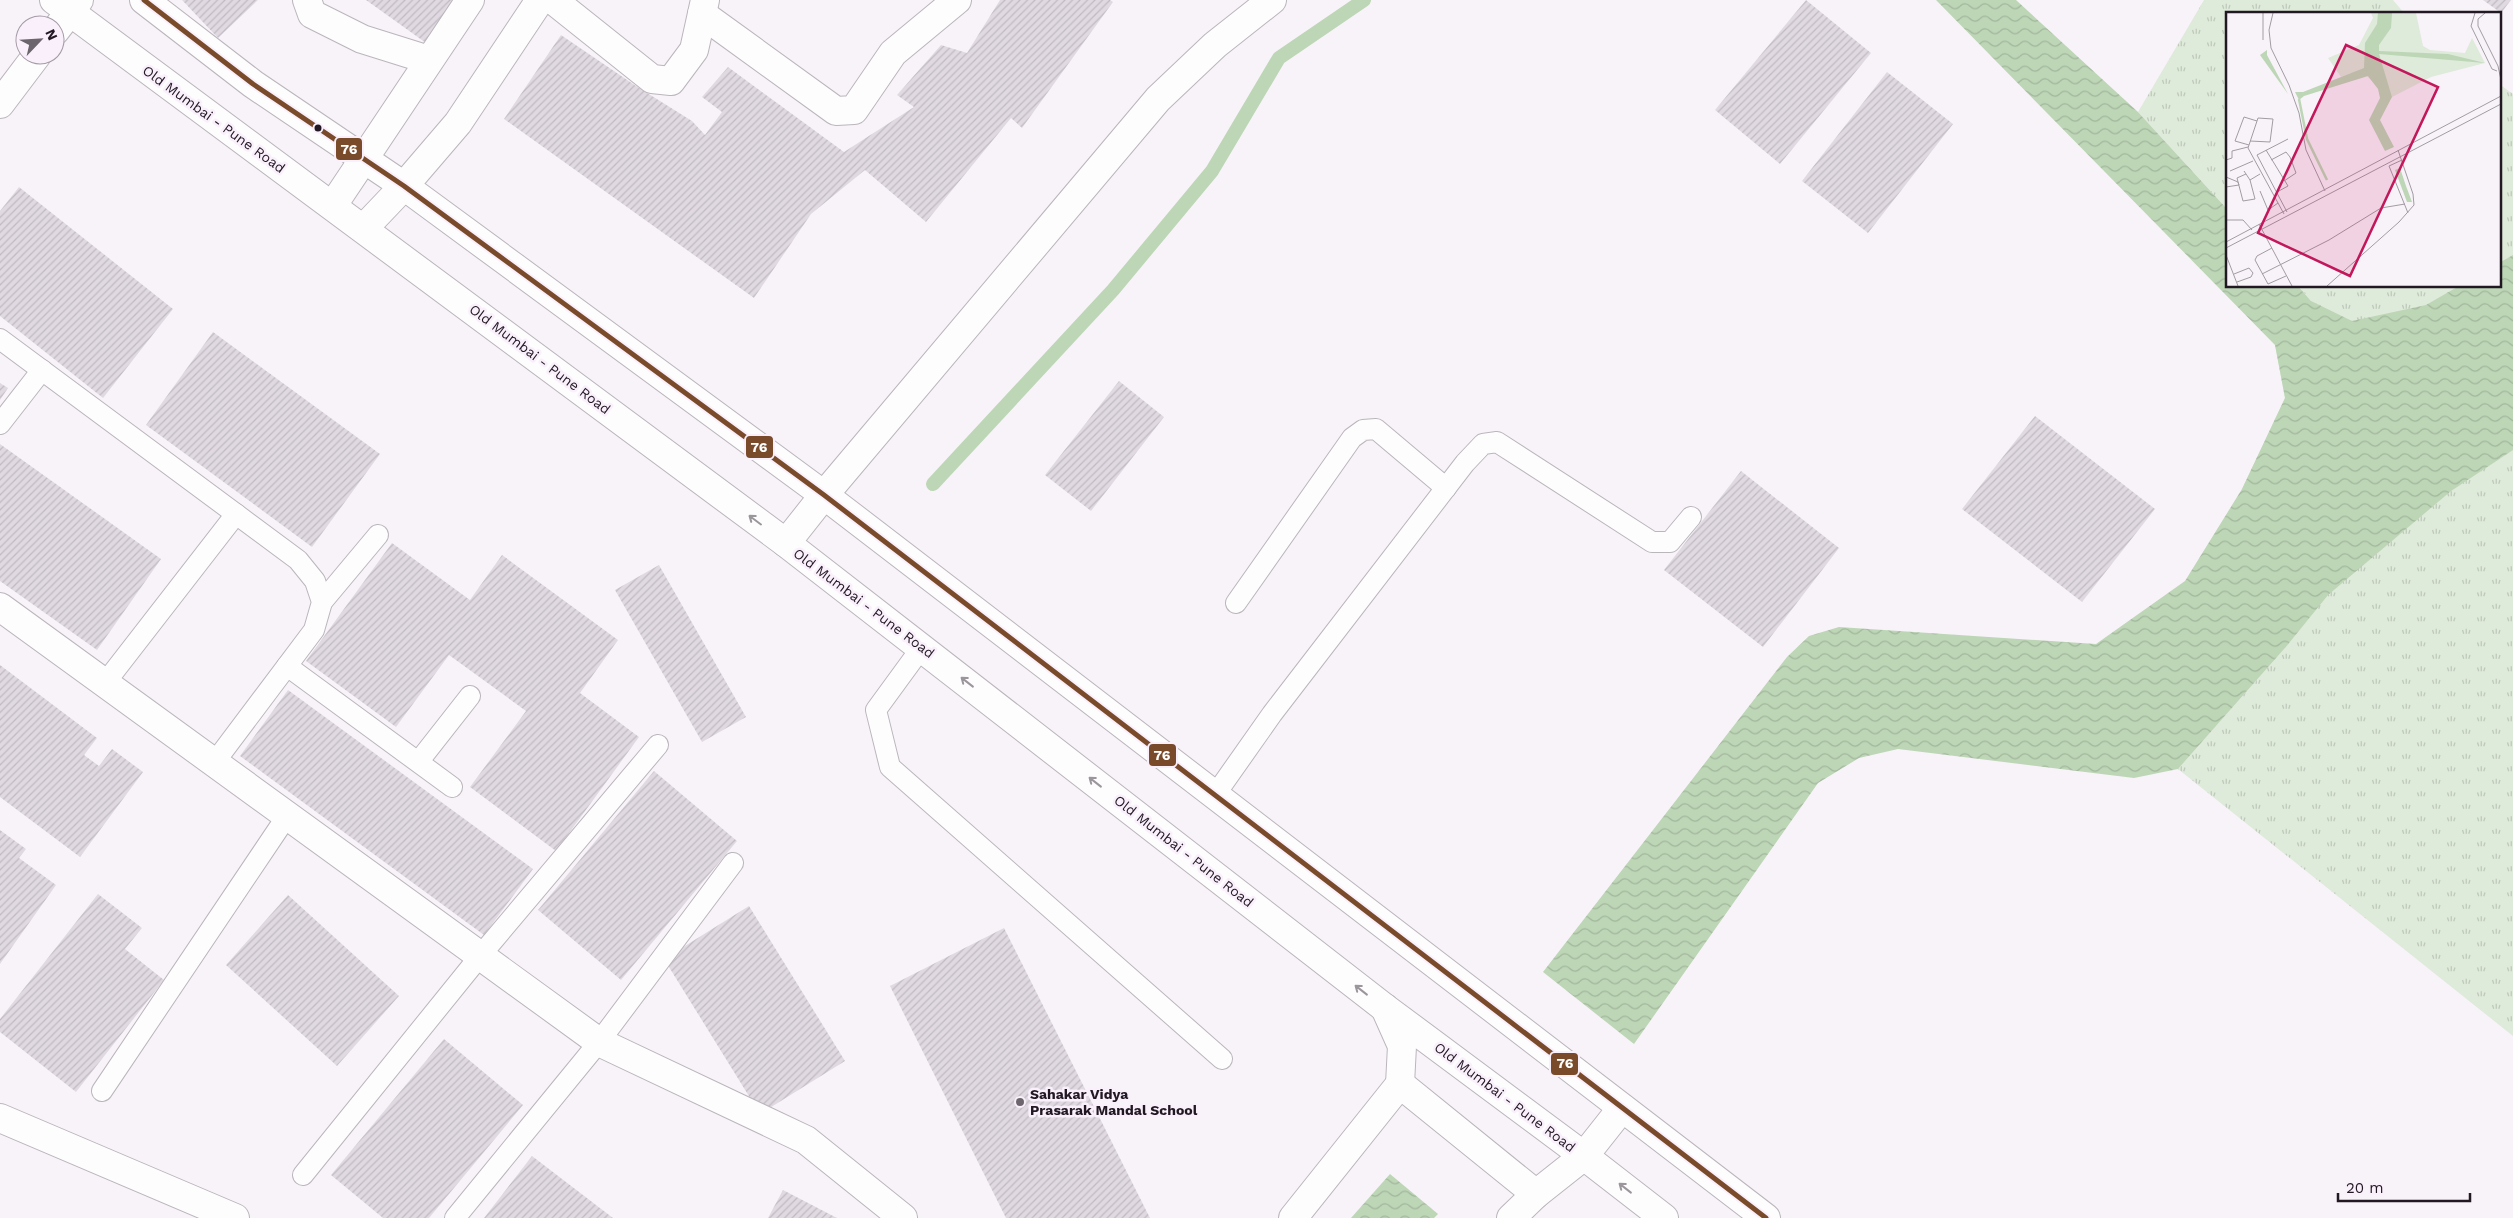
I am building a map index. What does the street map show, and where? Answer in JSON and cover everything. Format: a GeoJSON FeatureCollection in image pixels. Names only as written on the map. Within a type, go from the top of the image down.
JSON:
{"type":"FeatureCollection","features":[{"type":"Feature","properties":{"kind":"street"},"geometry":{"type":"LineString","coordinates":[[144,0],[253,84],[404,186],[824,495],[1766,1218]]}},
{"type":"Feature","properties":{"kind":"street"},"geometry":{"type":"LineString","coordinates":[[307,0],[312,14],[362,39],[429,60]]}},
{"type":"Feature","properties":{"kind":"street"},"geometry":{"type":"LineString","coordinates":[[333,205],[470,0]]}},
{"type":"Feature","properties":{"kind":"street"},"geometry":{"type":"LineString","coordinates":[[364,228],[404,186],[458,123],[540,0]]}},
{"type":"Feature","properties":{"kind":"street"},"geometry":{"type":"LineString","coordinates":[[553,0],[652,79],[671,81],[694,50],[703,7],[836,111],[854,110],[893,53],[957,0]]}},
{"type":"Feature","properties":{"kind":"street"},"geometry":{"type":"LineString","coordinates":[[786,544],[824,495],[1158,99],[1214,45],[1272,0]]}},
{"type":"Feature","properties":{"kind":"street","name":"Old Mumbai - Pune Road"},"geometry":{"type":"LineString","coordinates":[[64,11],[333,205],[786,544],[922,647],[1385,1008],[1664,1218]]}},
{"type":"Feature","properties":{"kind":"street"},"geometry":{"type":"LineString","coordinates":[[0,104],[29,65]]}},
{"type":"Feature","properties":{"kind":"street"},"geometry":{"type":"LineString","coordinates":[[0,607],[599,1042],[806,1140],[902,1218]]}},
{"type":"Feature","properties":{"kind":"street"},"geometry":{"type":"LineString","coordinates":[[1293,1218],[1400,1084],[1402,1046],[1385,1008]]}},
{"type":"Feature","properties":{"kind":"street"},"geometry":{"type":"LineString","coordinates":[[1400,1084],[1536,1194]]}},
{"type":"Feature","properties":{"kind":"street"},"geometry":{"type":"LineString","coordinates":[[1511,1218],[1536,1194],[1584,1156],[1622,1108]]}},
{"type":"Feature","properties":{"kind":"street"},"geometry":{"type":"LineString","coordinates":[[0,1118],[235,1218]]}},
{"type":"Feature","properties":{"kind":"lane"},"geometry":{"type":"LineString","coordinates":[[0,340],[298,560],[315,581],[322,602]]}},
{"type":"Feature","properties":{"kind":"lane"},"geometry":{"type":"LineString","coordinates":[[0,424],[42,370]]}},
{"type":"Feature","properties":{"kind":"lane"},"geometry":{"type":"LineString","coordinates":[[1236,603],[1352,438],[1363,430],[1376,428],[1446,488]]}},
{"type":"Feature","properties":{"kind":"lane"},"geometry":{"type":"LineString","coordinates":[[1215,795],[1272,714],[1465,463],[1483,444],[1497,442],[1652,542],[1670,542],[1691,517]]}},
{"type":"Feature","properties":{"kind":"lane"},"geometry":{"type":"LineString","coordinates":[[105,683],[236,514]]}},
{"type":"Feature","properties":{"kind":"lane"},"geometry":{"type":"LineString","coordinates":[[214,762],[314,630],[322,602],[378,535]]}},
{"type":"Feature","properties":{"kind":"lane"},"geometry":{"type":"LineString","coordinates":[[922,647],[876,710],[890,767],[1222,1059]]}},
{"type":"Feature","properties":{"kind":"lane"},"geometry":{"type":"LineString","coordinates":[[287,666],[452,787]]}},
{"type":"Feature","properties":{"kind":"lane"},"geometry":{"type":"LineString","coordinates":[[419,761],[470,696]]}},
{"type":"Feature","properties":{"kind":"lane"},"geometry":{"type":"LineString","coordinates":[[303,1174],[480,956],[658,745]]}},
{"type":"Feature","properties":{"kind":"lane"},"geometry":{"type":"LineString","coordinates":[[102,1091],[287,816]]}},
{"type":"Feature","properties":{"kind":"lane"},"geometry":{"type":"LineString","coordinates":[[455,1218],[599,1042],[733,863]]}},
{"type":"Feature","properties":{"kind":"green space"},"geometry":{"type":"Polygon","coordinates":[[[2204,0],[2393,0],[2403,12],[2226,12],[2226,208],[2138,112],[2204,0]]]}},
{"type":"Feature","properties":{"kind":"green space"},"geometry":{"type":"Polygon","coordinates":[[[2500,85],[2513,94],[2513,1036],[2178,769],[2285,648],[2242,489],[2285,398],[2275,345],[2311,301],[2300,288],[2500,288],[2500,85]]]}},
{"type":"Feature","properties":{"kind":"water"},"geometry":{"type":"Polygon","coordinates":[[[1936,0],[2016,0],[2138,112],[2226,208],[2226,288],[2300,288],[2311,301],[2352,321],[2426,305],[2456,288],[2500,288],[2500,262],[2513,255],[2513,450],[2451,491],[2328,595],[2285,648],[2178,769],[2134,778],[1898,749],[1859,758],[1818,783],[1634,1044],[1543,972],[1787,657],[1809,636],[1839,627],[2096,644],[2185,581],[2242,489],[2285,398],[2275,345],[1936,0]]]}},
{"type":"Feature","properties":{"kind":"water"},"geometry":{"type":"Polygon","coordinates":[[[1390,1174],[1438,1214],[1434,1218],[1351,1218],[1390,1174]]]}},
{"type":"Feature","properties":{"kind":"building"},"geometry":{"type":"Polygon","coordinates":[[[182,0],[258,0],[218,38],[182,0]]]}},
{"type":"Feature","properties":{"kind":"building"},"geometry":{"type":"Polygon","coordinates":[[[366,0],[457,0],[426,43],[366,0]]]}},
{"type":"Feature","properties":{"kind":"building"},"geometry":{"type":"Polygon","coordinates":[[[1000,0],[1110,0],[1113,2],[1022,128],[1011,118],[926,222],[865,170],[811,214],[754,298],[504,119],[561,35],[692,121],[705,135],[722,112],[702,97],[728,67],[844,152],[914,107],[897,95],[941,45],[967,53],[1000,0]]]}},
{"type":"Feature","properties":{"kind":"building"},"geometry":{"type":"Polygon","coordinates":[[[1806,0],[1871,53],[1780,164],[1715,110],[1806,0]]]}},
{"type":"Feature","properties":{"kind":"building"},"geometry":{"type":"Polygon","coordinates":[[[2483,0],[2511,0],[2501,13],[2483,0]]]}},
{"type":"Feature","properties":{"kind":"building"},"geometry":{"type":"Polygon","coordinates":[[[1887,72],[1953,124],[1868,233],[1802,181],[1887,72]]]}},
{"type":"Feature","properties":{"kind":"building"},"geometry":{"type":"Polygon","coordinates":[[[19,187],[173,309],[103,398],[0,316],[0,211],[19,187]]]}},
{"type":"Feature","properties":{"kind":"building"},"geometry":{"type":"Polygon","coordinates":[[[213,332],[380,454],[312,547],[146,425],[213,332]]]}},
{"type":"Feature","properties":{"kind":"building"},"geometry":{"type":"Polygon","coordinates":[[[1119,381],[1164,417],[1091,511],[1045,475],[1119,381]]]}},
{"type":"Feature","properties":{"kind":"building"},"geometry":{"type":"Polygon","coordinates":[[[0,383],[8,388],[0,400],[0,383]]]}},
{"type":"Feature","properties":{"kind":"building"},"geometry":{"type":"Polygon","coordinates":[[[2035,416],[2155,509],[2082,602],[1962,509],[2035,416]]]}},
{"type":"Feature","properties":{"kind":"building"},"geometry":{"type":"Polygon","coordinates":[[[0,444],[161,559],[97,650],[0,581],[0,444]]]}},
{"type":"Feature","properties":{"kind":"building"},"geometry":{"type":"Polygon","coordinates":[[[1741,471],[1839,548],[1763,647],[1664,570],[1741,471]]]}},
{"type":"Feature","properties":{"kind":"building"},"geometry":{"type":"Polygon","coordinates":[[[392,543],[470,600],[502,555],[618,640],[580,693],[639,737],[556,851],[470,787],[526,711],[449,655],[396,727],[306,661],[392,543]]]}},
{"type":"Feature","properties":{"kind":"building"},"geometry":{"type":"Polygon","coordinates":[[[659,565],[746,717],[702,742],[615,590],[659,565]]]}},
{"type":"Feature","properties":{"kind":"building"},"geometry":{"type":"Polygon","coordinates":[[[0,665],[97,738],[84,755],[99,766],[112,749],[143,772],[80,857],[0,797],[0,665]]]}},
{"type":"Feature","properties":{"kind":"building"},"geometry":{"type":"Polygon","coordinates":[[[288,690],[533,869],[484,935],[240,756],[288,690]]]}},
{"type":"Feature","properties":{"kind":"building"},"geometry":{"type":"Polygon","coordinates":[[[654,771],[737,841],[621,980],[538,910],[654,771]]]}},
{"type":"Feature","properties":{"kind":"building"},"geometry":{"type":"Polygon","coordinates":[[[0,830],[26,849],[19,858],[56,885],[0,964],[0,830]]]}},
{"type":"Feature","properties":{"kind":"building"},"geometry":{"type":"Polygon","coordinates":[[[98,894],[142,928],[125,949],[164,980],[76,1092],[0,1032],[0,1019],[98,894]]]}},
{"type":"Feature","properties":{"kind":"building"},"geometry":{"type":"Polygon","coordinates":[[[288,895],[399,996],[337,1066],[226,965],[288,895]]]}},
{"type":"Feature","properties":{"kind":"building"},"geometry":{"type":"Polygon","coordinates":[[[749,906],[845,1061],[760,1114],[664,959],[749,906]]]}},
{"type":"Feature","properties":{"kind":"building","name":"Sahakar Vidya Prasarak Mandal School"},"geometry":{"type":"Polygon","coordinates":[[[1004,928],[1150,1218],[1006,1218],[890,986],[1004,928]]]}},
{"type":"Feature","properties":{"kind":"building"},"geometry":{"type":"Polygon","coordinates":[[[444,1039],[523,1105],[429,1218],[383,1218],[331,1175],[444,1039]]]}},
{"type":"Feature","properties":{"kind":"building"},"geometry":{"type":"Polygon","coordinates":[[[532,1156],[613,1218],[484,1218],[532,1156]]]}},
{"type":"Feature","properties":{"kind":"building"},"geometry":{"type":"Polygon","coordinates":[[[783,1190],[837,1218],[768,1218],[783,1190]]]}},
{"type":"Feature","properties":{"kind":"waterway"},"geometry":{"type":"LineString","coordinates":[[933,484],[1113,290],[1212,171],[1279,58],[1364,0]]}},
{"type":"Feature","properties":{"kind":"transit line","name":"76"},"geometry":{"type":"LineString","coordinates":[[144,0],[253,84],[404,186],[824,495],[1766,1218]]}},
{"type":"Feature","properties":{"kind":"place","name":"Sahakar Vidya Prasarak Mandal School"},"geometry":{"type":"Point","coordinates":[1020,1102]}}]}
